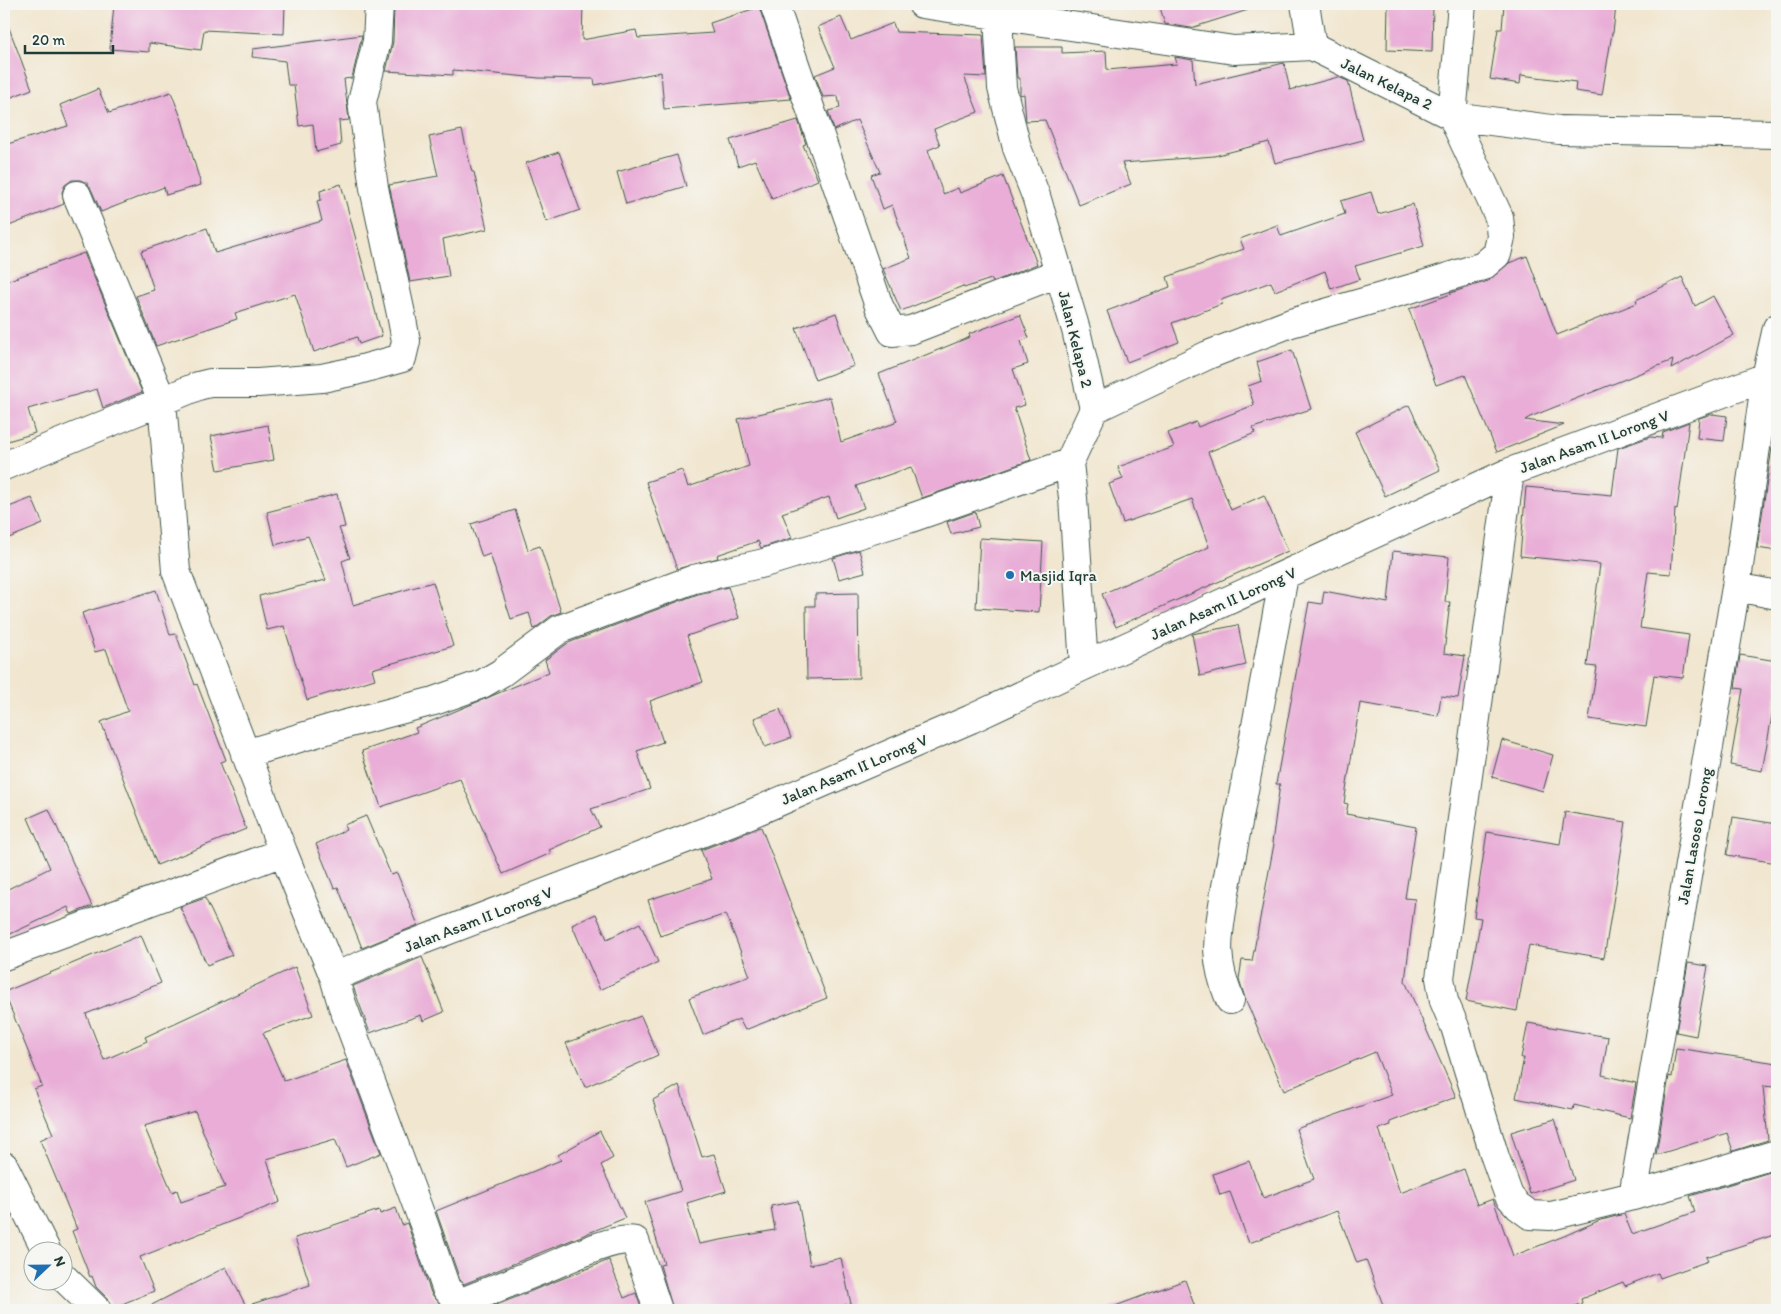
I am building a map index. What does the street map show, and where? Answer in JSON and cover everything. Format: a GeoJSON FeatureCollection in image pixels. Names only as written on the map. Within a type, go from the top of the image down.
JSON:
{"type":"FeatureCollection","features":[{"type":"Feature","properties":{"kind":"street"},"geometry":{"type":"LineString","coordinates":[[4,466],[198,386],[210,383],[258,383],[322,378],[402,358],[406,341],[374,188],[362,102],[377,41],[379,4]]}},
{"type":"Feature","properties":{"kind":"street"},"geometry":{"type":"LineString","coordinates":[[774,4],[880,306],[892,332],[911,330],[1058,273]]}},
{"type":"Feature","properties":{"kind":"street","name":"Jalan Kelapa 2"},"geometry":{"type":"LineString","coordinates":[[922,4],[1234,50],[1312,46],[1452,116],[1559,130],[1777,134]]}},
{"type":"Feature","properties":{"kind":"street"},"geometry":{"type":"LineString","coordinates":[[1304,4],[1312,46]]}},
{"type":"Feature","properties":{"kind":"street"},"geometry":{"type":"LineString","coordinates":[[1094,409],[1208,355],[1291,323],[1483,266],[1497,254],[1501,237],[1500,217],[1452,116],[1462,4]]}},
{"type":"Feature","properties":{"kind":"street","name":"Jalan Kelapa 2"},"geometry":{"type":"LineString","coordinates":[[998,16],[1002,88],[1017,148],[1036,196],[1076,330],[1094,409],[1069,463]]}},
{"type":"Feature","properties":{"kind":"street"},"geometry":{"type":"LineString","coordinates":[[78,195],[162,401],[176,571],[283,852],[334,977],[345,1013],[446,1288],[456,1299],[462,1302],[590,1250],[630,1239],[635,1240],[658,1310]]}},
{"type":"Feature","properties":{"kind":"street","name":"Jalan Lasoso Lorong"},"geometry":{"type":"LineString","coordinates":[[1633,1196],[1736,587],[1766,378],[1777,328]]}},
{"type":"Feature","properties":{"kind":"street","name":"Jalan Asam II Lorong V"},"geometry":{"type":"LineString","coordinates":[[334,977],[402,948],[748,815],[971,719],[1510,472],[1766,378]]}},
{"type":"Feature","properties":{"kind":"street"},"geometry":{"type":"LineString","coordinates":[[245,754],[346,724],[434,701],[482,684],[501,673],[560,629],[694,579],[764,563],[890,524],[1069,463],[1084,666]]}},
{"type":"Feature","properties":{"kind":"street"},"geometry":{"type":"LineString","coordinates":[[1510,472],[1440,978],[1444,1001],[1455,1027],[1509,1196],[1530,1215],[1551,1216],[1633,1196],[1777,1154]]}},
{"type":"Feature","properties":{"kind":"street"},"geometry":{"type":"LineString","coordinates":[[1230,1000],[1222,981],[1218,964],[1217,944],[1284,576]]}},
{"type":"Feature","properties":{"kind":"street"},"geometry":{"type":"LineString","coordinates":[[1736,587],[1777,595]]}},
{"type":"Feature","properties":{"kind":"street"},"geometry":{"type":"LineString","coordinates":[[4,956],[283,852]]}},
{"type":"Feature","properties":{"kind":"street"},"geometry":{"type":"LineString","coordinates":[[4,1166],[42,1242]]}},
{"type":"Feature","properties":{"kind":"street"},"geometry":{"type":"LineString","coordinates":[[72,1286],[97,1310]]}},
{"type":"Feature","properties":{"kind":"building"},"geometry":{"type":"Polygon","coordinates":[[[114,4],[285,4],[284,34],[204,30],[201,50],[149,43],[149,52],[110,49],[114,4]]]}},
{"type":"Feature","properties":{"kind":"building"},"geometry":{"type":"Polygon","coordinates":[[[394,4],[583,4],[582,40],[636,30],[638,38],[713,33],[710,23],[759,7],[791,99],[664,109],[661,72],[595,85],[594,79],[539,78],[453,70],[453,75],[386,71],[393,42],[394,4]]]}},
{"type":"Feature","properties":{"kind":"building"},"geometry":{"type":"Polygon","coordinates":[[[1159,4],[1247,4],[1248,10],[1191,28],[1165,24],[1159,4]]]}},
{"type":"Feature","properties":{"kind":"building"},"geometry":{"type":"Polygon","coordinates":[[[1388,4],[1433,4],[1432,52],[1387,50],[1388,4]]]}},
{"type":"Feature","properties":{"kind":"building"},"geometry":{"type":"Polygon","coordinates":[[[1504,4],[1593,4],[1616,6],[1602,95],[1575,91],[1576,82],[1521,75],[1520,84],[1490,79],[1498,29],[1502,29],[1504,4]]]}},
{"type":"Feature","properties":{"kind":"building"},"geometry":{"type":"Polygon","coordinates":[[[841,17],[851,40],[893,23],[896,32],[983,35],[986,77],[964,76],[978,112],[934,129],[940,145],[928,150],[943,194],[958,188],[960,193],[1003,176],[1037,264],[993,282],[991,279],[964,288],[963,286],[901,311],[883,269],[911,258],[892,205],[883,209],[871,175],[880,172],[857,120],[834,130],[828,111],[840,108],[838,96],[823,97],[815,75],[835,67],[818,27],[841,17]]]}},
{"type":"Feature","properties":{"kind":"building"},"geometry":{"type":"Polygon","coordinates":[[[4,20],[6,20],[32,89],[4,100],[4,20]]]}},
{"type":"Feature","properties":{"kind":"building"},"geometry":{"type":"Polygon","coordinates":[[[362,35],[352,78],[344,79],[349,120],[339,121],[341,145],[316,152],[313,124],[299,126],[294,85],[288,85],[285,61],[252,57],[253,49],[362,35]]]}},
{"type":"Feature","properties":{"kind":"building"},"geometry":{"type":"Polygon","coordinates":[[[1015,47],[1062,47],[1062,53],[1106,51],[1107,70],[1177,64],[1175,57],[1193,60],[1195,84],[1284,63],[1290,90],[1338,77],[1348,81],[1363,140],[1275,163],[1269,142],[1214,156],[1122,163],[1131,184],[1079,205],[1045,120],[1026,121],[1024,94],[1020,95],[1020,78],[1017,78],[1015,47]]]}},
{"type":"Feature","properties":{"kind":"building"},"geometry":{"type":"Polygon","coordinates":[[[98,89],[109,113],[171,92],[182,120],[201,185],[166,195],[164,187],[101,212],[87,183],[80,180],[72,180],[65,185],[62,192],[64,204],[4,228],[4,145],[68,126],[60,105],[98,89]]]}},
{"type":"Feature","properties":{"kind":"building"},"geometry":{"type":"Polygon","coordinates":[[[798,120],[806,144],[803,145],[818,180],[772,199],[755,160],[738,166],[730,140],[798,120]]]}},
{"type":"Feature","properties":{"kind":"building"},"geometry":{"type":"Polygon","coordinates":[[[462,130],[487,229],[443,239],[449,276],[410,282],[389,185],[438,176],[429,137],[462,130]]]}},
{"type":"Feature","properties":{"kind":"building"},"geometry":{"type":"Polygon","coordinates":[[[559,152],[580,210],[546,222],[526,163],[559,152]]]}},
{"type":"Feature","properties":{"kind":"building"},"geometry":{"type":"Polygon","coordinates":[[[677,155],[686,186],[626,204],[617,172],[677,155]]]}},
{"type":"Feature","properties":{"kind":"building"},"geometry":{"type":"Polygon","coordinates":[[[341,184],[382,336],[359,344],[357,337],[314,352],[295,294],[235,313],[237,319],[156,346],[136,296],[154,290],[141,251],[207,228],[215,253],[322,221],[317,201],[321,200],[320,191],[341,184]]]}},
{"type":"Feature","properties":{"kind":"building"},"geometry":{"type":"Polygon","coordinates":[[[1371,192],[1378,214],[1413,204],[1424,246],[1355,266],[1360,279],[1331,289],[1325,271],[1275,291],[1271,282],[1221,300],[1222,304],[1172,323],[1179,342],[1127,362],[1107,311],[1170,287],[1167,277],[1244,249],[1240,239],[1277,225],[1281,236],[1345,214],[1341,201],[1371,192]]]}},
{"type":"Feature","properties":{"kind":"building"},"geometry":{"type":"Polygon","coordinates":[[[84,253],[142,392],[103,408],[97,389],[28,409],[35,433],[4,442],[4,282],[84,253]]]}},
{"type":"Feature","properties":{"kind":"building"},"geometry":{"type":"Polygon","coordinates":[[[1527,256],[1557,335],[1637,303],[1636,300],[1682,277],[1695,306],[1713,296],[1734,335],[1671,369],[1673,360],[1530,417],[1525,420],[1564,425],[1497,452],[1465,375],[1436,385],[1409,309],[1488,281],[1509,263],[1527,256]]]}},
{"type":"Feature","properties":{"kind":"building"},"geometry":{"type":"Polygon","coordinates":[[[836,313],[854,366],[815,380],[796,328],[836,313]]]}},
{"type":"Feature","properties":{"kind":"building"},"geometry":{"type":"Polygon","coordinates":[[[1020,315],[1029,338],[1021,341],[1028,364],[1013,369],[1025,405],[1014,408],[1031,460],[922,498],[911,467],[856,486],[864,508],[836,518],[829,497],[782,513],[792,538],[761,548],[758,541],[717,555],[718,558],[677,569],[646,482],[682,470],[688,487],[749,466],[738,419],[830,397],[841,442],[895,423],[897,421],[879,374],[970,337],[969,334],[1020,315]]]}},
{"type":"Feature","properties":{"kind":"building"},"geometry":{"type":"Polygon","coordinates":[[[1292,350],[1311,409],[1253,428],[1255,433],[1208,452],[1231,510],[1264,495],[1288,551],[1116,627],[1102,594],[1209,547],[1192,499],[1123,523],[1109,484],[1123,479],[1118,467],[1174,447],[1168,433],[1196,422],[1198,427],[1254,405],[1248,386],[1262,381],[1257,362],[1292,350]]]}},
{"type":"Feature","properties":{"kind":"building"},"geometry":{"type":"Polygon","coordinates":[[[1409,405],[1440,470],[1385,496],[1355,432],[1409,405]]]}},
{"type":"Feature","properties":{"kind":"building"},"geometry":{"type":"Polygon","coordinates":[[[1712,414],[1727,416],[1724,441],[1697,438],[1699,418],[1712,414]]]}},
{"type":"Feature","properties":{"kind":"building"},"geometry":{"type":"Polygon","coordinates":[[[1689,422],[1677,510],[1675,509],[1671,574],[1648,572],[1640,628],[1689,635],[1683,678],[1654,675],[1646,727],[1589,719],[1597,667],[1587,666],[1600,564],[1520,556],[1526,487],[1612,495],[1618,448],[1650,437],[1662,438],[1663,432],[1689,422]]]}},
{"type":"Feature","properties":{"kind":"building"},"geometry":{"type":"Polygon","coordinates":[[[268,425],[274,460],[218,470],[211,436],[268,425]]]}},
{"type":"Feature","properties":{"kind":"building"},"geometry":{"type":"Polygon","coordinates":[[[1772,448],[1777,449],[1777,551],[1757,548],[1772,448]]]}},
{"type":"Feature","properties":{"kind":"building"},"geometry":{"type":"Polygon","coordinates":[[[337,494],[345,527],[339,528],[350,558],[342,561],[353,605],[433,582],[453,646],[372,669],[375,679],[307,700],[284,626],[267,630],[259,596],[326,580],[308,536],[275,545],[267,512],[337,494]]]}},
{"type":"Feature","properties":{"kind":"building"},"geometry":{"type":"Polygon","coordinates":[[[32,498],[43,524],[4,540],[4,509],[32,498]]]}},
{"type":"Feature","properties":{"kind":"building"},"geometry":{"type":"Polygon","coordinates":[[[515,510],[528,550],[540,546],[561,612],[551,616],[534,629],[529,613],[511,619],[490,554],[482,557],[471,524],[515,510]]]}},
{"type":"Feature","properties":{"kind":"building"},"geometry":{"type":"Polygon","coordinates":[[[975,512],[979,527],[951,534],[947,522],[975,512]]]}},
{"type":"Feature","properties":{"kind":"building","name":"Masjid Iqra"},"geometry":{"type":"Polygon","coordinates":[[[980,538],[1043,542],[1039,612],[976,608],[980,538]]]}},
{"type":"Feature","properties":{"kind":"building"},"geometry":{"type":"Polygon","coordinates":[[[859,550],[865,572],[839,579],[833,558],[859,550]]]}},
{"type":"Feature","properties":{"kind":"building"},"geometry":{"type":"Polygon","coordinates":[[[1393,551],[1449,557],[1445,602],[1450,602],[1444,653],[1465,656],[1458,698],[1441,696],[1438,716],[1360,703],[1344,803],[1348,804],[1346,814],[1416,827],[1405,898],[1415,899],[1405,981],[1456,1097],[1390,1122],[1391,1125],[1379,1129],[1400,1193],[1464,1169],[1477,1205],[1493,1199],[1513,1256],[1598,1221],[1624,1214],[1632,1234],[1695,1212],[1690,1196],[1777,1170],[1777,1234],[1706,1257],[1708,1261],[1660,1278],[1658,1273],[1625,1286],[1623,1282],[1581,1299],[1582,1303],[1563,1310],[1385,1310],[1366,1260],[1357,1263],[1337,1211],[1249,1243],[1230,1192],[1220,1195],[1213,1174],[1249,1161],[1263,1198],[1314,1179],[1296,1129],[1392,1095],[1375,1052],[1284,1091],[1245,998],[1239,979],[1242,960],[1252,961],[1274,844],[1272,843],[1280,784],[1276,784],[1309,602],[1322,604],[1324,591],[1388,603],[1393,551]]]}},
{"type":"Feature","properties":{"kind":"building"},"geometry":{"type":"Polygon","coordinates":[[[728,587],[739,618],[687,636],[703,682],[650,701],[663,742],[637,751],[650,789],[591,809],[600,827],[549,850],[551,853],[503,874],[460,779],[381,807],[362,751],[417,732],[415,728],[549,672],[545,660],[568,643],[698,594],[728,587]]]}},
{"type":"Feature","properties":{"kind":"building"},"geometry":{"type":"Polygon","coordinates":[[[156,590],[170,635],[176,634],[226,760],[220,762],[246,829],[157,865],[101,722],[128,711],[106,649],[95,652],[82,613],[156,590]]]}},
{"type":"Feature","properties":{"kind":"building"},"geometry":{"type":"Polygon","coordinates":[[[858,593],[859,678],[807,679],[806,606],[815,606],[815,594],[858,593]]]}},
{"type":"Feature","properties":{"kind":"building"},"geometry":{"type":"Polygon","coordinates":[[[1238,625],[1246,665],[1200,676],[1192,634],[1238,625]]]}},
{"type":"Feature","properties":{"kind":"building"},"geometry":{"type":"Polygon","coordinates":[[[1740,655],[1777,661],[1777,688],[1762,771],[1730,765],[1743,689],[1735,688],[1740,655]]]}},
{"type":"Feature","properties":{"kind":"building"},"geometry":{"type":"Polygon","coordinates":[[[780,709],[791,738],[765,747],[754,718],[780,709]]]}},
{"type":"Feature","properties":{"kind":"building"},"geometry":{"type":"Polygon","coordinates":[[[1502,740],[1553,755],[1543,791],[1492,777],[1502,740]]]}},
{"type":"Feature","properties":{"kind":"building"},"geometry":{"type":"Polygon","coordinates":[[[49,809],[92,906],[71,914],[68,907],[4,937],[4,891],[50,868],[28,818],[49,809]]]}},
{"type":"Feature","properties":{"kind":"building"},"geometry":{"type":"Polygon","coordinates":[[[1565,812],[1626,822],[1604,958],[1529,945],[1517,1011],[1466,1001],[1481,918],[1474,917],[1487,832],[1560,844],[1565,812]]]}},
{"type":"Feature","properties":{"kind":"building"},"geometry":{"type":"Polygon","coordinates":[[[366,816],[391,875],[397,873],[418,925],[362,948],[338,887],[334,888],[316,844],[346,830],[344,825],[366,816]]]}},
{"type":"Feature","properties":{"kind":"building"},"geometry":{"type":"Polygon","coordinates":[[[1733,817],[1777,824],[1777,863],[1727,855],[1733,817]]]}},
{"type":"Feature","properties":{"kind":"building"},"geometry":{"type":"Polygon","coordinates":[[[761,827],[827,998],[745,1030],[739,1019],[703,1035],[689,998],[750,976],[726,914],[660,936],[648,900],[712,879],[701,850],[761,827]]]}},
{"type":"Feature","properties":{"kind":"building"},"geometry":{"type":"Polygon","coordinates":[[[205,898],[232,955],[207,965],[180,907],[205,898]]]}},
{"type":"Feature","properties":{"kind":"building"},"geometry":{"type":"Polygon","coordinates":[[[596,914],[607,939],[640,923],[658,962],[600,990],[572,925],[596,914]]]}},
{"type":"Feature","properties":{"kind":"building"},"geometry":{"type":"Polygon","coordinates":[[[141,935],[161,983],[86,1014],[104,1060],[147,1041],[145,1037],[295,967],[313,1015],[263,1033],[284,1081],[346,1060],[381,1153],[346,1167],[335,1139],[267,1159],[280,1202],[140,1257],[154,1291],[112,1308],[108,1299],[96,1287],[92,1276],[90,1277],[72,1231],[77,1229],[40,1140],[53,1134],[34,1089],[42,1086],[4,992],[141,935]],[[195,1111],[144,1126],[172,1192],[177,1190],[181,1202],[225,1187],[195,1111]]]}},
{"type":"Feature","properties":{"kind":"building"},"geometry":{"type":"Polygon","coordinates":[[[422,957],[444,1012],[423,1021],[421,1015],[370,1033],[353,986],[422,957]]]}},
{"type":"Feature","properties":{"kind":"building"},"geometry":{"type":"Polygon","coordinates":[[[1688,963],[1708,966],[1696,1036],[1676,1032],[1688,963]]]}},
{"type":"Feature","properties":{"kind":"building"},"geometry":{"type":"Polygon","coordinates":[[[641,1016],[658,1055],[585,1087],[566,1043],[641,1016]]]}},
{"type":"Feature","properties":{"kind":"building"},"geometry":{"type":"Polygon","coordinates":[[[1528,1023],[1608,1037],[1602,1075],[1636,1083],[1630,1118],[1574,1105],[1573,1110],[1516,1098],[1524,1058],[1521,1058],[1528,1023]]]}},
{"type":"Feature","properties":{"kind":"building"},"geometry":{"type":"Polygon","coordinates":[[[1676,1048],[1777,1063],[1774,1087],[1763,1086],[1768,1140],[1733,1151],[1727,1133],[1656,1155],[1669,1076],[1672,1077],[1676,1048]]]}},
{"type":"Feature","properties":{"kind":"building"},"geometry":{"type":"Polygon","coordinates":[[[679,1085],[702,1157],[714,1154],[726,1191],[687,1203],[699,1244],[775,1230],[771,1206],[798,1201],[810,1265],[841,1258],[851,1304],[820,1310],[673,1310],[660,1265],[664,1264],[645,1202],[681,1191],[653,1100],[679,1085]]]}},
{"type":"Feature","properties":{"kind":"building"},"geometry":{"type":"Polygon","coordinates":[[[1555,1119],[1574,1180],[1530,1194],[1511,1132],[1555,1119]]]}},
{"type":"Feature","properties":{"kind":"building"},"geometry":{"type":"Polygon","coordinates":[[[600,1131],[613,1158],[601,1165],[625,1218],[464,1284],[460,1280],[436,1211],[561,1160],[558,1155],[600,1131]]]}},
{"type":"Feature","properties":{"kind":"building"},"geometry":{"type":"Polygon","coordinates":[[[396,1208],[402,1225],[407,1223],[431,1293],[445,1310],[142,1310],[226,1267],[247,1308],[246,1306],[310,1285],[295,1238],[379,1210],[380,1214],[396,1208]]]}},
{"type":"Feature","properties":{"kind":"building"},"geometry":{"type":"Polygon","coordinates":[[[609,1260],[624,1298],[636,1293],[642,1310],[484,1310],[609,1260]]]}},
{"type":"Feature","properties":{"kind":"building"},"geometry":{"type":"Polygon","coordinates":[[[1185,1280],[1196,1310],[1110,1310],[1110,1308],[1185,1280]]]}},
{"type":"Feature","properties":{"kind":"place","name":"Masjid Iqra"},"geometry":{"type":"Point","coordinates":[1010,575]}}]}
